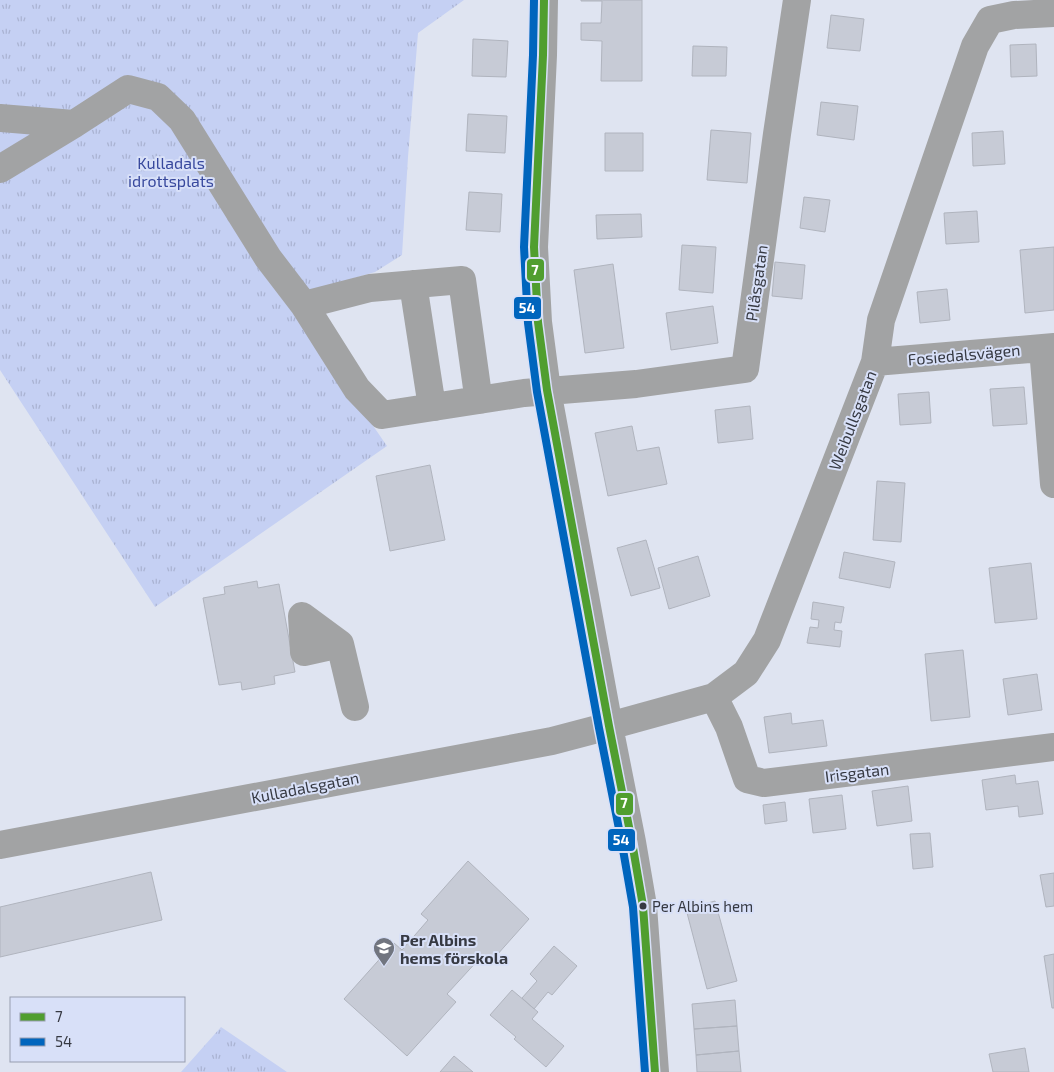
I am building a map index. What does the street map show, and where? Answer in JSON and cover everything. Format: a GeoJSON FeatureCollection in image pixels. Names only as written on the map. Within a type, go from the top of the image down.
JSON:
{"type":"FeatureCollection","features":[{"type":"Feature","properties":{"kind":"street"},"geometry":{"type":"LineString","coordinates":[[544,0],[534,247],[538,322],[547,390],[643,906],[655,1072]]}},
{"type":"Feature","properties":{"kind":"street","name":"Pilåsgatan"},"geometry":{"type":"LineString","coordinates":[[547,390],[636,384],[745,369],[797,0]]}},
{"type":"Feature","properties":{"kind":"street","name":"Weibullsgatan"},"geometry":{"type":"LineString","coordinates":[[609,726],[714,698],[746,673],[768,640],[875,362],[884,310],[975,46],[990,20],[1014,15],[1054,13]]}},
{"type":"Feature","properties":{"kind":"street"},"geometry":{"type":"LineString","coordinates":[[0,169],[128,89],[158,96],[182,120],[268,258],[304,305],[357,389],[382,415],[547,390]]}},
{"type":"Feature","properties":{"kind":"street"},"geometry":{"type":"LineString","coordinates":[[0,118],[74,124]]}},
{"type":"Feature","properties":{"kind":"street"},"geometry":{"type":"LineString","coordinates":[[304,305],[370,288],[462,280],[480,400]]}},
{"type":"Feature","properties":{"kind":"street"},"geometry":{"type":"LineString","coordinates":[[413,284],[430,394],[435,407]]}},
{"type":"Feature","properties":{"kind":"street"},"geometry":{"type":"LineString","coordinates":[[1048,348],[1054,484]]}},
{"type":"Feature","properties":{"kind":"street","name":"Fosiedalsvägen"},"geometry":{"type":"LineString","coordinates":[[875,362],[1048,348]]}},
{"type":"Feature","properties":{"kind":"street"},"geometry":{"type":"LineString","coordinates":[[340,644],[355,708]]}},
{"type":"Feature","properties":{"kind":"street","name":"Irisgatan"},"geometry":{"type":"LineString","coordinates":[[714,698],[729,727],[748,779],[764,784],[1054,747]]}},
{"type":"Feature","properties":{"kind":"street","name":"Kulladalsgatan"},"geometry":{"type":"LineString","coordinates":[[0,845],[542,743],[609,726]]}},
{"type":"Feature","properties":{"kind":"green space","name":"Kulladals idrottsplats"},"geometry":{"type":"Polygon","coordinates":[[[0,0],[464,0],[418,33],[402,255],[375,272],[285,298],[387,446],[155,607],[0,370],[0,0]]]}},
{"type":"Feature","properties":{"kind":"green space"},"geometry":{"type":"Polygon","coordinates":[[[221,1027],[287,1072],[181,1072],[221,1027]]]}},
{"type":"Feature","properties":{"kind":"building"},"geometry":{"type":"Polygon","coordinates":[[[581,0],[642,0],[642,81],[601,81],[602,41],[581,40],[581,23],[601,23],[602,1],[581,0]]]}},
{"type":"Feature","properties":{"kind":"building"},"geometry":{"type":"Polygon","coordinates":[[[831,15],[864,19],[860,51],[827,48],[831,15]]]}},
{"type":"Feature","properties":{"kind":"building"},"geometry":{"type":"Polygon","coordinates":[[[473,39],[508,41],[506,77],[472,76],[473,39]]]}},
{"type":"Feature","properties":{"kind":"building"},"geometry":{"type":"Polygon","coordinates":[[[1036,44],[1037,76],[1011,77],[1010,45],[1036,44]]]}},
{"type":"Feature","properties":{"kind":"building"},"geometry":{"type":"Polygon","coordinates":[[[693,46],[727,47],[726,76],[692,76],[693,46]]]}},
{"type":"Feature","properties":{"kind":"building"},"geometry":{"type":"Polygon","coordinates":[[[821,102],[858,106],[854,140],[817,135],[821,102]]]}},
{"type":"Feature","properties":{"kind":"building"},"geometry":{"type":"Polygon","coordinates":[[[468,114],[507,116],[505,153],[466,151],[468,114]]]}},
{"type":"Feature","properties":{"kind":"building"},"geometry":{"type":"Polygon","coordinates":[[[711,130],[751,133],[747,183],[707,180],[711,130]]]}},
{"type":"Feature","properties":{"kind":"building"},"geometry":{"type":"Polygon","coordinates":[[[1003,131],[1005,164],[973,166],[972,133],[1003,131]]]}},
{"type":"Feature","properties":{"kind":"building"},"geometry":{"type":"Polygon","coordinates":[[[605,133],[643,133],[643,171],[605,171],[605,133]]]}},
{"type":"Feature","properties":{"kind":"building"},"geometry":{"type":"Polygon","coordinates":[[[469,192],[502,194],[500,232],[466,230],[469,192]]]}},
{"type":"Feature","properties":{"kind":"building"},"geometry":{"type":"Polygon","coordinates":[[[804,197],[830,200],[825,232],[800,228],[804,197]]]}},
{"type":"Feature","properties":{"kind":"building"},"geometry":{"type":"Polygon","coordinates":[[[977,211],[979,242],[946,244],[944,213],[977,211]]]}},
{"type":"Feature","properties":{"kind":"building"},"geometry":{"type":"Polygon","coordinates":[[[641,214],[642,237],[597,239],[596,215],[641,214]]]}},
{"type":"Feature","properties":{"kind":"building"},"geometry":{"type":"Polygon","coordinates":[[[682,245],[716,247],[713,293],[679,290],[682,245]]]}},
{"type":"Feature","properties":{"kind":"building"},"geometry":{"type":"Polygon","coordinates":[[[1054,247],[1054,310],[1025,313],[1020,250],[1054,247]]]}},
{"type":"Feature","properties":{"kind":"building"},"geometry":{"type":"Polygon","coordinates":[[[775,262],[805,265],[802,299],[772,296],[775,262]]]}},
{"type":"Feature","properties":{"kind":"building"},"geometry":{"type":"Polygon","coordinates":[[[613,264],[624,348],[585,353],[574,270],[613,264]]]}},
{"type":"Feature","properties":{"kind":"building"},"geometry":{"type":"Polygon","coordinates":[[[947,289],[950,320],[920,323],[917,292],[947,289]]]}},
{"type":"Feature","properties":{"kind":"building"},"geometry":{"type":"Polygon","coordinates":[[[713,306],[718,343],[671,350],[666,313],[713,306]]]}},
{"type":"Feature","properties":{"kind":"building"},"geometry":{"type":"Polygon","coordinates":[[[1024,387],[1027,424],[993,426],[990,389],[1024,387]]]}},
{"type":"Feature","properties":{"kind":"building"},"geometry":{"type":"Polygon","coordinates":[[[929,392],[931,423],[900,425],[898,394],[929,392]]]}},
{"type":"Feature","properties":{"kind":"building"},"geometry":{"type":"Polygon","coordinates":[[[750,406],[753,439],[718,443],[715,410],[750,406]]]}},
{"type":"Feature","properties":{"kind":"building"},"geometry":{"type":"Polygon","coordinates":[[[632,426],[637,451],[659,447],[667,484],[608,496],[595,433],[632,426]]]}},
{"type":"Feature","properties":{"kind":"building"},"geometry":{"type":"Polygon","coordinates":[[[430,465],[445,540],[390,551],[376,476],[430,465]]]}},
{"type":"Feature","properties":{"kind":"building"},"geometry":{"type":"Polygon","coordinates":[[[877,481],[905,483],[901,542],[873,540],[877,481]]]}},
{"type":"Feature","properties":{"kind":"building"},"geometry":{"type":"Polygon","coordinates":[[[646,540],[660,588],[631,596],[617,548],[646,540]]]}},
{"type":"Feature","properties":{"kind":"building"},"geometry":{"type":"Polygon","coordinates":[[[844,552],[895,562],[890,588],[839,578],[844,552]]]}},
{"type":"Feature","properties":{"kind":"building"},"geometry":{"type":"Polygon","coordinates":[[[698,556],[710,596],[669,609],[658,568],[698,556]]]}},
{"type":"Feature","properties":{"kind":"building"},"geometry":{"type":"Polygon","coordinates":[[[1031,563],[1037,619],[995,623],[989,568],[1031,563]]]}},
{"type":"Feature","properties":{"kind":"building"},"geometry":{"type":"Polygon","coordinates":[[[257,581],[258,588],[279,584],[295,672],[274,676],[275,684],[242,690],[241,682],[219,685],[203,598],[225,594],[224,587],[257,581]]]}},
{"type":"Feature","properties":{"kind":"building"},"geometry":{"type":"Polygon","coordinates":[[[813,602],[844,607],[841,623],[835,622],[834,630],[842,631],[840,647],[807,643],[810,627],[818,628],[819,620],[811,619],[813,602]]]}},
{"type":"Feature","properties":{"kind":"building"},"geometry":{"type":"Polygon","coordinates":[[[963,650],[970,717],[931,721],[925,654],[963,650]]]}},
{"type":"Feature","properties":{"kind":"building"},"geometry":{"type":"Polygon","coordinates":[[[1037,674],[1042,710],[1008,715],[1003,679],[1037,674]]]}},
{"type":"Feature","properties":{"kind":"building"},"geometry":{"type":"Polygon","coordinates":[[[791,713],[792,724],[823,720],[827,746],[769,753],[764,717],[791,713]]]}},
{"type":"Feature","properties":{"kind":"building"},"geometry":{"type":"Polygon","coordinates":[[[1015,775],[1016,784],[1038,781],[1043,814],[1019,817],[1018,806],[986,810],[982,780],[1015,775]]]}},
{"type":"Feature","properties":{"kind":"building"},"geometry":{"type":"Polygon","coordinates":[[[908,786],[912,821],[877,826],[872,791],[908,786]]]}},
{"type":"Feature","properties":{"kind":"building"},"geometry":{"type":"Polygon","coordinates":[[[842,795],[846,829],[813,833],[809,799],[842,795]]]}},
{"type":"Feature","properties":{"kind":"building"},"geometry":{"type":"Polygon","coordinates":[[[785,802],[787,821],[765,824],[763,805],[785,802]]]}},
{"type":"Feature","properties":{"kind":"building"},"geometry":{"type":"Polygon","coordinates":[[[930,833],[933,867],[913,869],[910,834],[930,833]]]}},
{"type":"Feature","properties":{"kind":"building"},"geometry":{"type":"Polygon","coordinates":[[[468,861],[529,919],[488,965],[480,958],[447,994],[456,1002],[407,1056],[344,999],[394,943],[402,950],[428,920],[421,914],[468,861]]]}},
{"type":"Feature","properties":{"kind":"building"},"geometry":{"type":"Polygon","coordinates":[[[151,872],[162,920],[0,957],[0,907],[151,872]]]}},
{"type":"Feature","properties":{"kind":"building"},"geometry":{"type":"Polygon","coordinates":[[[1054,873],[1054,906],[1046,907],[1040,875],[1054,873]]]}},
{"type":"Feature","properties":{"kind":"building"},"geometry":{"type":"Polygon","coordinates":[[[715,901],[737,981],[707,989],[686,909],[715,901]]]}},
{"type":"Feature","properties":{"kind":"building"},"geometry":{"type":"Polygon","coordinates":[[[554,946],[577,966],[552,995],[548,992],[534,1009],[522,998],[537,981],[530,974],[554,946]]]}},
{"type":"Feature","properties":{"kind":"building"},"geometry":{"type":"Polygon","coordinates":[[[1054,954],[1054,1008],[1052,1008],[1044,956],[1054,954]]]}},
{"type":"Feature","properties":{"kind":"building"},"geometry":{"type":"Polygon","coordinates":[[[512,990],[538,1012],[532,1019],[564,1046],[546,1067],[514,1039],[516,1037],[490,1015],[512,990]]]}},
{"type":"Feature","properties":{"kind":"building"},"geometry":{"type":"Polygon","coordinates":[[[735,1000],[737,1026],[694,1029],[692,1004],[735,1000]]]}},
{"type":"Feature","properties":{"kind":"building"},"geometry":{"type":"Polygon","coordinates":[[[737,1026],[739,1051],[696,1055],[694,1029],[737,1026]]]}},
{"type":"Feature","properties":{"kind":"building"},"geometry":{"type":"Polygon","coordinates":[[[1025,1048],[1029,1072],[993,1072],[989,1054],[1025,1048]]]}},
{"type":"Feature","properties":{"kind":"building"},"geometry":{"type":"Polygon","coordinates":[[[739,1051],[741,1072],[697,1072],[696,1055],[739,1051]]]}},
{"type":"Feature","properties":{"kind":"building"},"geometry":{"type":"Polygon","coordinates":[[[454,1056],[473,1072],[440,1072],[454,1056]]]}},
{"type":"Feature","properties":{"kind":"transit line","name":"54"},"geometry":{"type":"LineString","coordinates":[[534,0],[524,247],[528,323],[537,392],[633,907],[645,1072]]}},
{"type":"Feature","properties":{"kind":"transit line","name":"7"},"geometry":{"type":"LineString","coordinates":[[544,0],[534,247],[538,322],[547,390],[643,906],[655,1072]]}},
{"type":"Feature","properties":{"kind":"place","name":"Per Albins hem"},"geometry":{"type":"Point","coordinates":[643,906]}},
{"type":"Feature","properties":{"kind":"place","name":"Per Albins hems förskola"},"geometry":{"type":"Point","coordinates":[384,967]}}]}
